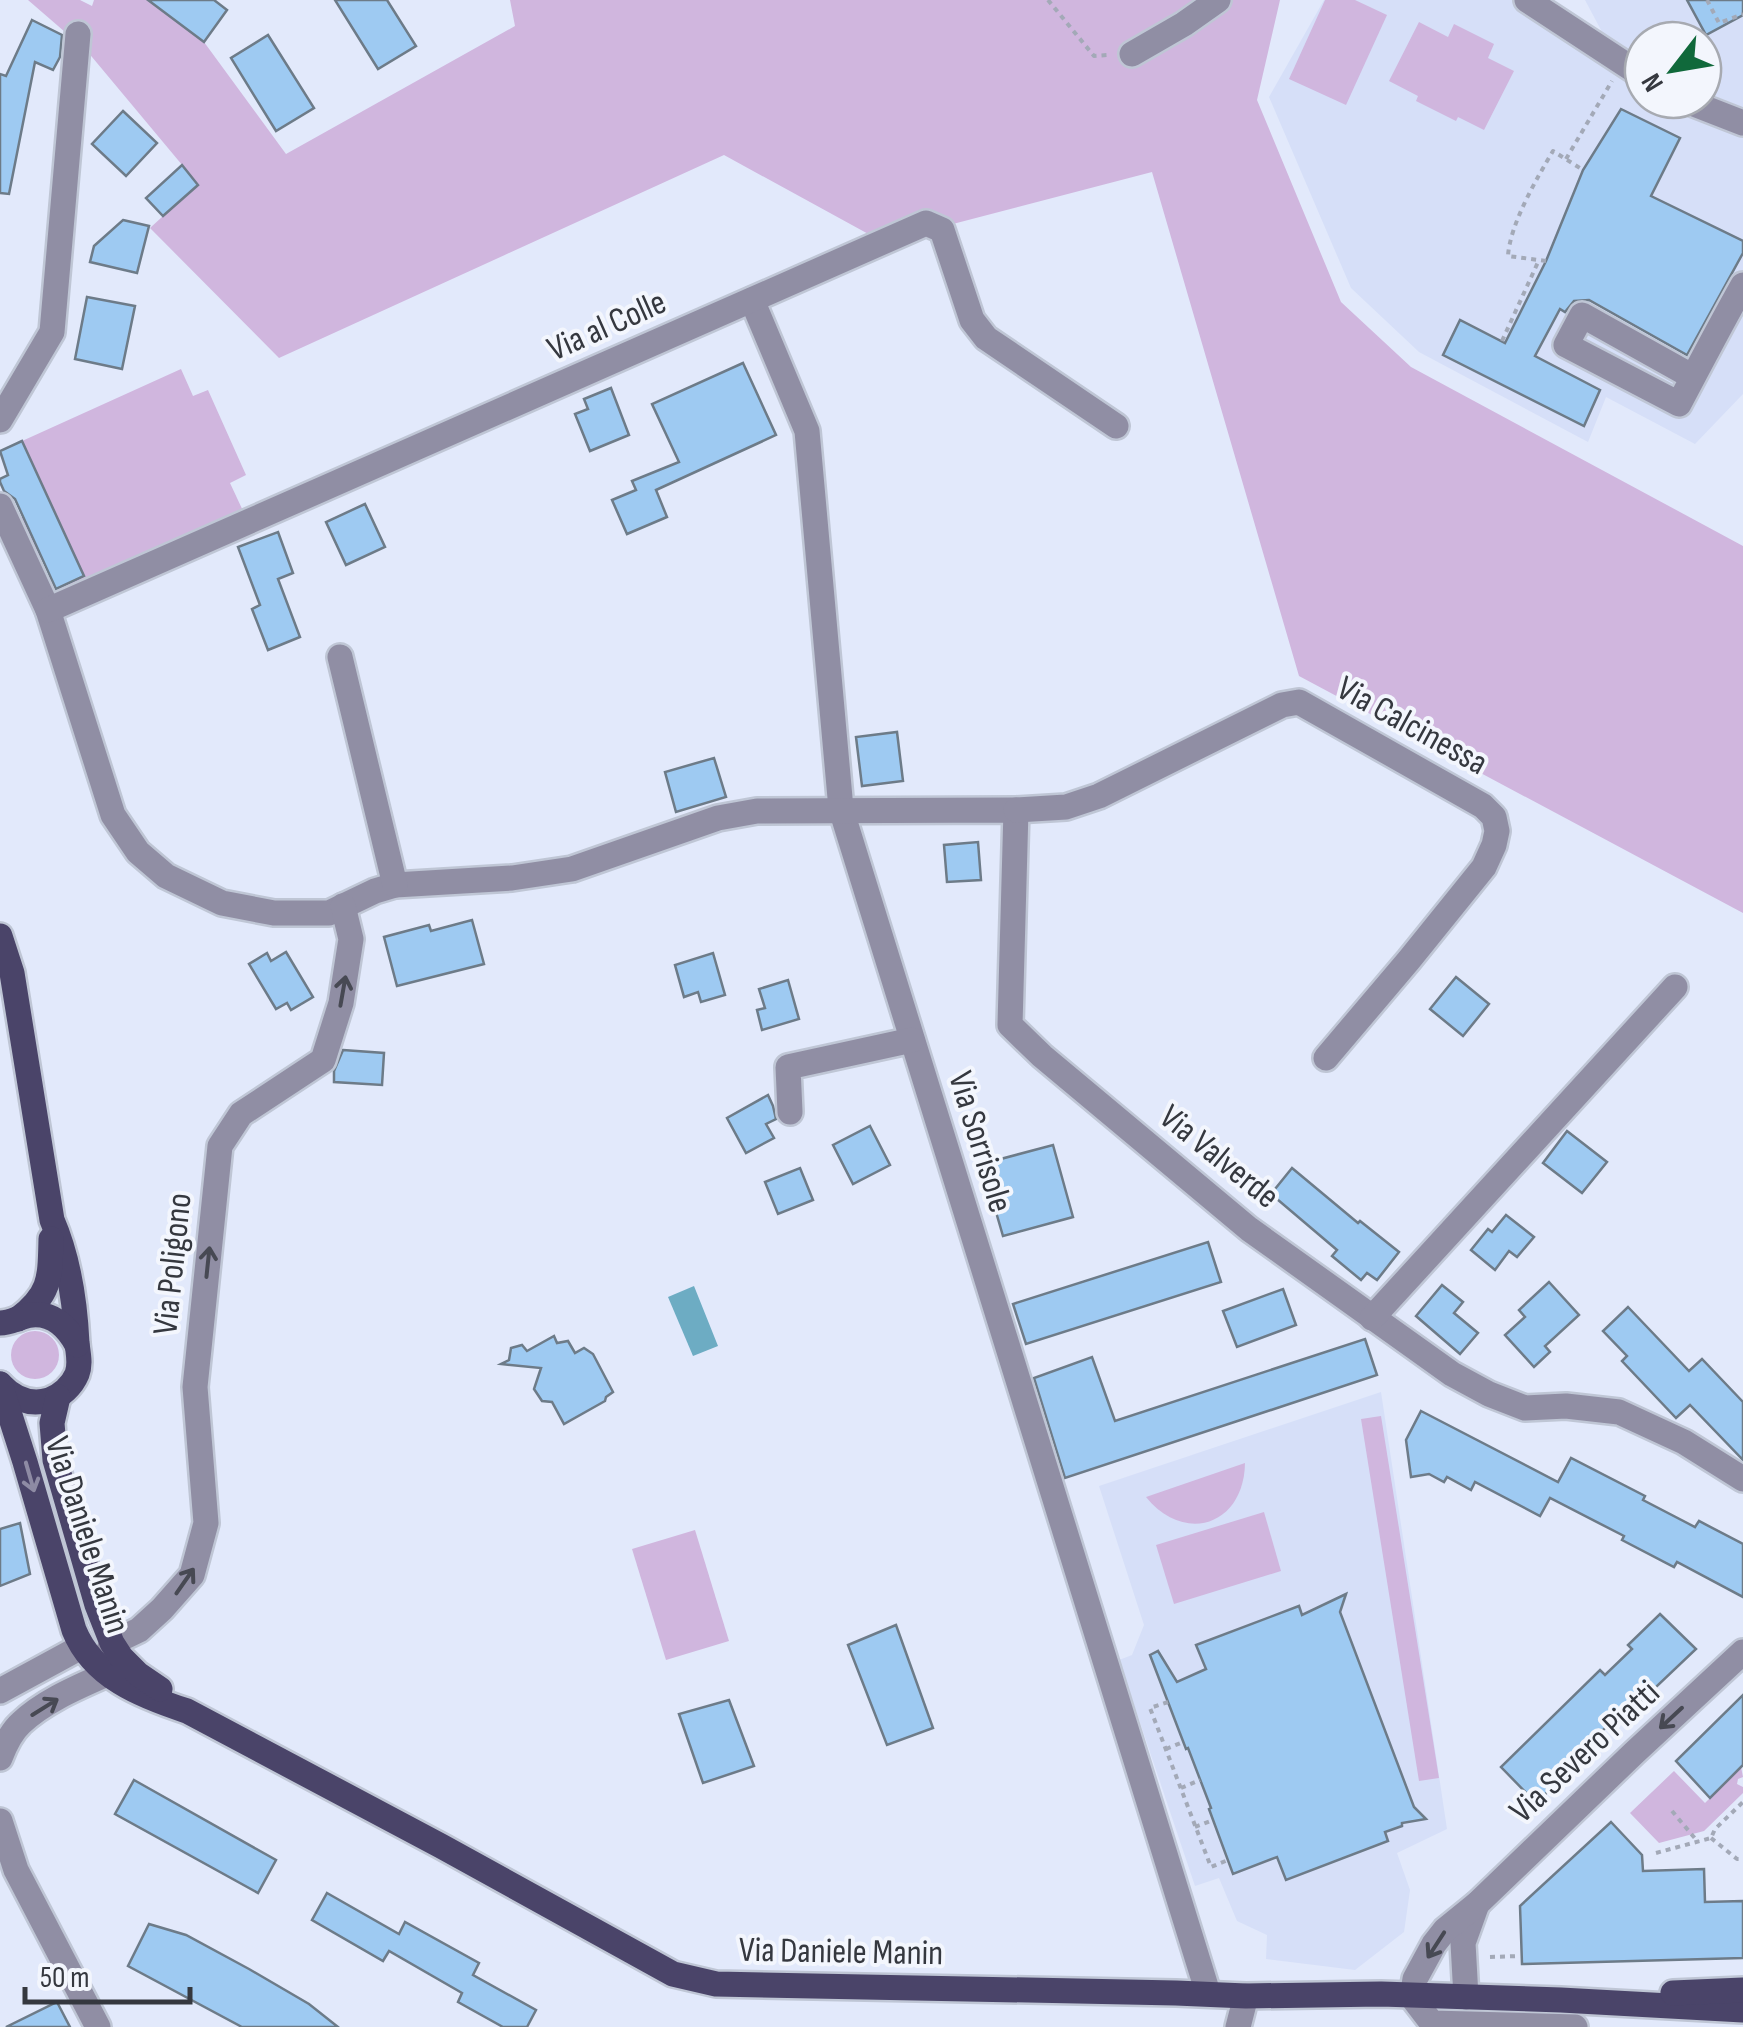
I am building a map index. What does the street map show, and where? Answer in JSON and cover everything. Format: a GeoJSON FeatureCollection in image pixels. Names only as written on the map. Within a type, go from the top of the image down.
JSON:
{"type":"FeatureCollection","features":[{"type":"Feature","properties":{"kind":"main road"},"geometry":{"type":"LineString","coordinates":[[0,936],[12,973],[52,1220],[45,1292],[38,1302],[7,1324]]}},
{"type":"Feature","properties":{"kind":"main road"},"geometry":{"type":"LineString","coordinates":[[0,1384],[20,1400],[46,1401],[58,1397],[77,1374],[80,1360],[71,1284],[52,1220]]}},
{"type":"Feature","properties":{"kind":"main road"},"geometry":{"type":"LineString","coordinates":[[7,1324],[32,1315],[46,1316],[60,1322],[77,1345]]}},
{"type":"Feature","properties":{"kind":"main road","name":"Via Daniele Manin"},"geometry":{"type":"LineString","coordinates":[[0,1384],[81,1647],[106,1674],[187,1711]]}},
{"type":"Feature","properties":{"kind":"main road","name":"Via Daniele Manin"},"geometry":{"type":"LineString","coordinates":[[58,1397],[52,1423],[55,1460],[96,1604],[112,1643],[129,1666],[187,1711],[238,1740],[673,1974],[716,1984],[1246,1996],[1381,1994],[1743,2010]]}},
{"type":"Feature","properties":{"kind":"main road","name":"Via Daniele Manin"},"geometry":{"type":"LineString","coordinates":[[1562,2000],[1743,1990]]}},
{"type":"Feature","properties":{"kind":"street"},"geometry":{"type":"LineString","coordinates":[[1132,54],[1218,0]]}},
{"type":"Feature","properties":{"kind":"street"},"geometry":{"type":"LineString","coordinates":[[1527,0],[1623,63]]}},
{"type":"Feature","properties":{"kind":"street"},"geometry":{"type":"LineString","coordinates":[[0,420],[52,332],[78,34]]}},
{"type":"Feature","properties":{"kind":"street","name":"Via al Colle"},"geometry":{"type":"LineString","coordinates":[[48,610],[926,223],[942,230],[972,320],[986,338],[1116,426]]}},
{"type":"Feature","properties":{"kind":"street"},"geometry":{"type":"LineString","coordinates":[[1694,377],[1582,315],[1566,345],[1679,404],[1694,377],[1743,284]]}},
{"type":"Feature","properties":{"kind":"street","name":"Via Sorrisole"},"geometry":{"type":"LineString","coordinates":[[752,300],[807,432],[840,809],[1208,1994]]}},
{"type":"Feature","properties":{"kind":"street"},"geometry":{"type":"LineString","coordinates":[[0,506],[48,610],[113,815],[138,852],[166,876],[222,903],[274,914],[328,913],[395,885],[512,878],[572,869],[718,818],[757,811],[1016,810]]}},
{"type":"Feature","properties":{"kind":"street"},"geometry":{"type":"LineString","coordinates":[[340,656],[395,885]]}},
{"type":"Feature","properties":{"kind":"street","name":"Via Calcinessa"},"geometry":{"type":"LineString","coordinates":[[1016,810],[1066,807],[1099,796],[1282,705],[1299,702],[1483,806],[1494,817],[1497,831],[1484,867],[1326,1058]]}},
{"type":"Feature","properties":{"kind":"street","name":"Via Valverde"},"geometry":{"type":"LineString","coordinates":[[1016,810],[1010,1024],[1042,1056],[1249,1229],[1452,1374],[1525,1408],[1566,1406],[1619,1412],[1684,1442],[1743,1479]]}},
{"type":"Feature","properties":{"kind":"street","name":"Via Poligono"},"geometry":{"type":"LineString","coordinates":[[112,1643],[139,1630],[192,1575],[206,1523],[195,1387],[220,1146],[242,1114],[323,1060],[341,1003],[351,939],[343,906]]}},
{"type":"Feature","properties":{"kind":"street"},"geometry":{"type":"LineString","coordinates":[[1372,1318],[1675,987]]}},
{"type":"Feature","properties":{"kind":"street"},"geometry":{"type":"LineString","coordinates":[[790,1112],[788,1066],[912,1040]]}},
{"type":"Feature","properties":{"kind":"street"},"geometry":{"type":"LineString","coordinates":[[0,1758],[20,1724],[60,1697],[106,1674],[112,1643]]}},
{"type":"Feature","properties":{"kind":"street"},"geometry":{"type":"LineString","coordinates":[[0,1691],[81,1647]]}},
{"type":"Feature","properties":{"kind":"street","name":"Via Severo Piatti"},"geometry":{"type":"LineString","coordinates":[[1412,1996],[1415,1979],[1445,1930],[1743,1652]]}},
{"type":"Feature","properties":{"kind":"street"},"geometry":{"type":"LineString","coordinates":[[0,1821],[16,1870],[98,2027]]}},
{"type":"Feature","properties":{"kind":"street"},"geometry":{"type":"LineString","coordinates":[[1466,1997],[1464,1943],[1477,1904]]}},
{"type":"Feature","properties":{"kind":"street"},"geometry":{"type":"LineString","coordinates":[[1238,2027],[1246,1996]]}},
{"type":"Feature","properties":{"kind":"street"},"geometry":{"type":"LineString","coordinates":[[1412,1996],[1432,2023],[1575,2027]]}},
{"type":"Feature","properties":{"kind":"path"},"geometry":{"type":"LineString","coordinates":[[1048,0],[1094,56],[1132,54]]}},
{"type":"Feature","properties":{"kind":"path"},"geometry":{"type":"LineString","coordinates":[[1707,0],[1720,24],[1743,14]]}},
{"type":"Feature","properties":{"kind":"path"},"geometry":{"type":"LineString","coordinates":[[1502,341],[1543,261],[1508,256],[1516,226],[1553,150],[1582,170],[1566,158],[1615,76]]}},
{"type":"Feature","properties":{"kind":"path"},"geometry":{"type":"LineString","coordinates":[[1168,1702],[1150,1708],[1210,1867],[1228,1860]]}},
{"type":"Feature","properties":{"kind":"path"},"geometry":{"type":"LineString","coordinates":[[1166,1749],[1183,1742]]}},
{"type":"Feature","properties":{"kind":"path"},"geometry":{"type":"LineString","coordinates":[[1181,1788],[1200,1780]]}},
{"type":"Feature","properties":{"kind":"path"},"geometry":{"type":"LineString","coordinates":[[1712,1838],[1715,1829],[1743,1802]]}},
{"type":"Feature","properties":{"kind":"path"},"geometry":{"type":"LineString","coordinates":[[1672,1811],[1698,1842]]}},
{"type":"Feature","properties":{"kind":"path"},"geometry":{"type":"LineString","coordinates":[[1195,1827],[1212,1820]]}},
{"type":"Feature","properties":{"kind":"path"},"geometry":{"type":"LineString","coordinates":[[1656,1853],[1712,1838]]}},
{"type":"Feature","properties":{"kind":"path"},"geometry":{"type":"LineString","coordinates":[[1712,1838],[1737,1860],[1743,1859]]}},
{"type":"Feature","properties":{"kind":"path"},"geometry":{"type":"LineString","coordinates":[[1490,1957],[1520,1956]]}},
{"type":"Feature","properties":{"kind":"shaded area"},"geometry":{"type":"Polygon","coordinates":[[[28,0],[80,0],[92,6],[94,0],[149,0],[204,42],[286,154],[515,26],[510,0],[1280,0],[1257,100],[1341,302],[1411,367],[1743,546],[1743,913],[1299,676],[1152,172],[949,225],[872,236],[724,155],[279,358],[150,228],[198,184],[87,51],[88,36],[65,32],[28,0]]]}},
{"type":"Feature","properties":{"kind":"shaded area"},"geometry":{"type":"Polygon","coordinates":[[[1324,0],[1520,0],[1609,45],[1585,0],[1743,0],[1743,394],[1695,444],[1606,397],[1588,442],[1419,352],[1351,288],[1269,97],[1324,0]]]}},
{"type":"Feature","properties":{"kind":"shaded area"},"geometry":{"type":"Polygon","coordinates":[[[1325,0],[1355,0],[1387,15],[1346,105],[1289,79],[1325,0]]]}},
{"type":"Feature","properties":{"kind":"shaded area"},"geometry":{"type":"Polygon","coordinates":[[[1419,22],[1448,37],[1454,24],[1494,44],[1488,58],[1514,71],[1484,130],[1416,101],[1418,96],[1389,81],[1419,22]]]}},
{"type":"Feature","properties":{"kind":"shaded area"},"geometry":{"type":"Polygon","coordinates":[[[181,369],[193,396],[208,390],[246,475],[230,483],[244,513],[52,599],[43,578],[53,573],[44,556],[35,560],[17,519],[26,515],[15,493],[7,497],[0,479],[8,474],[0,451],[181,369]]]}},
{"type":"Feature","properties":{"kind":"shaded area"},"geometry":{"type":"Polygon","coordinates":[[[35,1331],[52,1338],[59,1355],[52,1372],[35,1379],[18,1372],[11,1355],[18,1338],[35,1331]]]}},
{"type":"Feature","properties":{"kind":"shaded area"},"geometry":{"type":"Polygon","coordinates":[[[1381,1392],[1447,1829],[1397,1853],[1410,1890],[1404,1932],[1355,1970],[1266,1959],[1267,1935],[1237,1921],[1219,1878],[1195,1886],[1119,1660],[1132,1655],[1144,1625],[1099,1486],[1381,1392]]]}},
{"type":"Feature","properties":{"kind":"shaded area"},"geometry":{"type":"Polygon","coordinates":[[[1381,1416],[1439,1778],[1419,1781],[1361,1419],[1381,1416]]]}},
{"type":"Feature","properties":{"kind":"shaded area"},"geometry":{"type":"Polygon","coordinates":[[[1245,1463],[1235,1501],[1224,1514],[1210,1521],[1178,1521],[1146,1497],[1245,1463]]]}},
{"type":"Feature","properties":{"kind":"shaded area"},"geometry":{"type":"Polygon","coordinates":[[[1264,1512],[1281,1571],[1174,1604],[1156,1545],[1264,1512]]]}},
{"type":"Feature","properties":{"kind":"shaded area"},"geometry":{"type":"Polygon","coordinates":[[[695,1530],[729,1641],[666,1660],[632,1549],[695,1530]]]}},
{"type":"Feature","properties":{"kind":"shaded area"},"geometry":{"type":"Polygon","coordinates":[[[1741,1767],[1743,1777],[1737,1784],[1743,1787],[1743,1793],[1704,1831],[1659,1843],[1630,1813],[1674,1771],[1705,1803],[1741,1767]]]}},
{"type":"Feature","properties":{"kind":"water"},"geometry":{"type":"Polygon","coordinates":[[[694,1286],[718,1346],[693,1356],[668,1297],[694,1286]]]}},
{"type":"Feature","properties":{"kind":"building"},"geometry":{"type":"Polygon","coordinates":[[[148,0],[214,0],[227,10],[204,42],[148,0]]]}},
{"type":"Feature","properties":{"kind":"building"},"geometry":{"type":"Polygon","coordinates":[[[335,0],[387,0],[416,46],[378,69],[335,0]]]}},
{"type":"Feature","properties":{"kind":"building"},"geometry":{"type":"Polygon","coordinates":[[[1687,0],[1743,0],[1743,15],[1723,26],[1723,20],[1698,20],[1687,0]]]}},
{"type":"Feature","properties":{"kind":"building"},"geometry":{"type":"Polygon","coordinates":[[[32,20],[62,35],[60,57],[53,70],[35,62],[9,194],[0,193],[0,74],[6,76],[32,20]]]}},
{"type":"Feature","properties":{"kind":"building"},"geometry":{"type":"Polygon","coordinates":[[[268,35],[314,108],[276,131],[231,58],[268,35]]]}},
{"type":"Feature","properties":{"kind":"building"},"geometry":{"type":"Polygon","coordinates":[[[1621,109],[1623,120],[1643,120],[1680,138],[1651,196],[1743,241],[1743,253],[1687,355],[1589,300],[1574,301],[1565,312],[1560,309],[1535,356],[1600,390],[1584,426],[1443,355],[1460,320],[1505,343],[1546,261],[1583,170],[1621,109]]]}},
{"type":"Feature","properties":{"kind":"building"},"geometry":{"type":"Polygon","coordinates":[[[123,111],[157,143],[126,176],[92,144],[123,111]]]}},
{"type":"Feature","properties":{"kind":"building"},"geometry":{"type":"Polygon","coordinates":[[[182,165],[198,185],[163,216],[146,198],[182,165]]]}},
{"type":"Feature","properties":{"kind":"building"},"geometry":{"type":"Polygon","coordinates":[[[123,220],[149,226],[137,273],[90,262],[94,246],[123,220]]]}},
{"type":"Feature","properties":{"kind":"building"},"geometry":{"type":"Polygon","coordinates":[[[87,297],[135,306],[122,369],[75,359],[87,297]]]}},
{"type":"Feature","properties":{"kind":"building"},"geometry":{"type":"Polygon","coordinates":[[[743,363],[776,435],[656,490],[667,517],[627,534],[612,500],[636,490],[632,481],[679,462],[652,404],[743,363]]]}},
{"type":"Feature","properties":{"kind":"building"},"geometry":{"type":"Polygon","coordinates":[[[611,388],[629,435],[590,451],[575,414],[588,409],[584,399],[611,388]]]}},
{"type":"Feature","properties":{"kind":"building"},"geometry":{"type":"Polygon","coordinates":[[[22,441],[84,576],[56,589],[15,499],[0,482],[8,475],[0,451],[22,441]]]}},
{"type":"Feature","properties":{"kind":"building"},"geometry":{"type":"Polygon","coordinates":[[[365,504],[385,547],[346,565],[326,522],[365,504]]]}},
{"type":"Feature","properties":{"kind":"building"},"geometry":{"type":"Polygon","coordinates":[[[278,532],[293,573],[278,579],[300,637],[268,650],[252,609],[260,605],[238,547],[278,532]]]}},
{"type":"Feature","properties":{"kind":"building"},"geometry":{"type":"Polygon","coordinates":[[[897,732],[903,781],[862,786],[856,737],[897,732]]]}},
{"type":"Feature","properties":{"kind":"building"},"geometry":{"type":"Polygon","coordinates":[[[714,758],[726,797],[676,812],[665,772],[714,758]]]}},
{"type":"Feature","properties":{"kind":"building"},"geometry":{"type":"Polygon","coordinates":[[[978,842],[981,880],[947,882],[944,845],[978,842]]]}},
{"type":"Feature","properties":{"kind":"building"},"geometry":{"type":"Polygon","coordinates":[[[472,920],[484,964],[397,986],[384,937],[429,925],[431,931],[472,920]]]}},
{"type":"Feature","properties":{"kind":"building"},"geometry":{"type":"Polygon","coordinates":[[[286,952],[313,997],[291,1010],[287,1003],[276,1009],[249,964],[267,953],[271,961],[286,952]]]}},
{"type":"Feature","properties":{"kind":"building"},"geometry":{"type":"Polygon","coordinates":[[[713,953],[725,995],[701,1002],[698,992],[684,997],[675,965],[713,953]]]}},
{"type":"Feature","properties":{"kind":"building"},"geometry":{"type":"Polygon","coordinates":[[[1456,977],[1489,1004],[1463,1036],[1430,1009],[1456,977]]]}},
{"type":"Feature","properties":{"kind":"building"},"geometry":{"type":"Polygon","coordinates":[[[788,980],[799,1019],[762,1030],[757,1010],[765,1008],[759,989],[788,980]]]}},
{"type":"Feature","properties":{"kind":"building"},"geometry":{"type":"Polygon","coordinates":[[[343,1050],[384,1053],[382,1085],[334,1082],[343,1050]]]}},
{"type":"Feature","properties":{"kind":"building"},"geometry":{"type":"Polygon","coordinates":[[[768,1095],[776,1119],[766,1124],[774,1138],[746,1153],[727,1118],[768,1095]]]}},
{"type":"Feature","properties":{"kind":"building"},"geometry":{"type":"Polygon","coordinates":[[[870,1126],[890,1165],[853,1184],[833,1145],[870,1126]]]}},
{"type":"Feature","properties":{"kind":"building"},"geometry":{"type":"Polygon","coordinates":[[[1567,1131],[1607,1162],[1582,1193],[1543,1163],[1567,1131]]]}},
{"type":"Feature","properties":{"kind":"building"},"geometry":{"type":"Polygon","coordinates":[[[1053,1145],[1073,1217],[1003,1236],[982,1164],[1053,1145]]]}},
{"type":"Feature","properties":{"kind":"building"},"geometry":{"type":"Polygon","coordinates":[[[800,1168],[813,1200],[778,1214],[765,1182],[800,1168]]]}},
{"type":"Feature","properties":{"kind":"building"},"geometry":{"type":"Polygon","coordinates":[[[1292,1168],[1399,1252],[1377,1280],[1367,1273],[1361,1280],[1332,1256],[1337,1250],[1271,1194],[1292,1168]]]}},
{"type":"Feature","properties":{"kind":"building"},"geometry":{"type":"Polygon","coordinates":[[[1506,1215],[1534,1237],[1517,1257],[1509,1251],[1495,1270],[1471,1250],[1506,1215]]]}},
{"type":"Feature","properties":{"kind":"building"},"geometry":{"type":"Polygon","coordinates":[[[1208,1242],[1221,1282],[1026,1344],[1013,1304],[1208,1242]]]}},
{"type":"Feature","properties":{"kind":"building"},"geometry":{"type":"Polygon","coordinates":[[[1549,1282],[1579,1315],[1545,1346],[1550,1352],[1534,1367],[1505,1335],[1525,1317],[1519,1310],[1549,1282]]]}},
{"type":"Feature","properties":{"kind":"building"},"geometry":{"type":"Polygon","coordinates":[[[1442,1285],[1463,1302],[1454,1313],[1478,1333],[1460,1354],[1416,1316],[1442,1285]]]}},
{"type":"Feature","properties":{"kind":"building"},"geometry":{"type":"Polygon","coordinates":[[[1283,1289],[1296,1325],[1237,1347],[1223,1311],[1283,1289]]]}},
{"type":"Feature","properties":{"kind":"building"},"geometry":{"type":"Polygon","coordinates":[[[1628,1307],[1689,1371],[1702,1359],[1743,1402],[1743,1460],[1690,1405],[1676,1418],[1622,1361],[1627,1356],[1603,1331],[1628,1307]]]}},
{"type":"Feature","properties":{"kind":"building"},"geometry":{"type":"Polygon","coordinates":[[[554,1336],[557,1343],[568,1341],[575,1353],[584,1348],[593,1354],[613,1392],[605,1401],[564,1424],[552,1402],[542,1401],[534,1389],[541,1368],[501,1364],[509,1360],[511,1348],[522,1345],[527,1351],[554,1336]]]}},
{"type":"Feature","properties":{"kind":"building"},"geometry":{"type":"Polygon","coordinates":[[[1365,1339],[1377,1375],[1065,1478],[1034,1378],[1092,1357],[1115,1421],[1365,1339]]]}},
{"type":"Feature","properties":{"kind":"building"},"geometry":{"type":"Polygon","coordinates":[[[1421,1411],[1558,1482],[1571,1458],[1695,1527],[1699,1521],[1743,1544],[1743,1597],[1677,1562],[1674,1567],[1550,1498],[1540,1516],[1475,1482],[1471,1490],[1447,1477],[1444,1482],[1429,1474],[1411,1477],[1406,1440],[1421,1411]]]}},
{"type":"Feature","properties":{"kind":"building"},"geometry":{"type":"Polygon","coordinates":[[[20,1523],[30,1574],[0,1586],[0,1529],[20,1523]]]}},
{"type":"Feature","properties":{"kind":"building"},"geometry":{"type":"Polygon","coordinates":[[[1346,1594],[1340,1612],[1414,1807],[1426,1819],[1402,1823],[1385,1832],[1388,1841],[1286,1880],[1277,1857],[1233,1874],[1150,1655],[1158,1651],[1177,1682],[1206,1669],[1196,1645],[1299,1606],[1302,1615],[1346,1594]]]}},
{"type":"Feature","properties":{"kind":"building"},"geometry":{"type":"Polygon","coordinates":[[[1660,1614],[1696,1649],[1635,1707],[1632,1703],[1589,1743],[1594,1748],[1536,1803],[1501,1767],[1600,1670],[1605,1675],[1632,1649],[1628,1645],[1660,1614]]]}},
{"type":"Feature","properties":{"kind":"building"},"geometry":{"type":"Polygon","coordinates":[[[896,1625],[933,1728],[887,1745],[848,1645],[896,1625]]]}},
{"type":"Feature","properties":{"kind":"building"},"geometry":{"type":"Polygon","coordinates":[[[1743,1695],[1743,1765],[1710,1798],[1676,1761],[1743,1695]]]}},
{"type":"Feature","properties":{"kind":"building"},"geometry":{"type":"Polygon","coordinates":[[[729,1700],[754,1766],[703,1783],[679,1714],[729,1700]]]}},
{"type":"Feature","properties":{"kind":"building"},"geometry":{"type":"Polygon","coordinates":[[[134,1780],[276,1860],[258,1893],[115,1814],[134,1780]]]}},
{"type":"Feature","properties":{"kind":"building"},"geometry":{"type":"Polygon","coordinates":[[[1611,1822],[1642,1855],[1643,1871],[1704,1869],[1705,1902],[1743,1901],[1743,1958],[1522,1964],[1520,1906],[1611,1822]]]}},
{"type":"Feature","properties":{"kind":"building"},"geometry":{"type":"Polygon","coordinates":[[[327,1893],[399,1934],[405,1922],[479,1963],[473,1975],[536,2010],[527,2027],[503,2027],[458,2002],[462,1993],[389,1951],[383,1961],[312,1920],[327,1893]]]}},
{"type":"Feature","properties":{"kind":"building"},"geometry":{"type":"Polygon","coordinates":[[[149,1924],[186,1935],[249,1969],[309,2004],[338,2027],[242,2027],[128,1966],[149,1924]]]}},
{"type":"Feature","properties":{"kind":"building"},"geometry":{"type":"Polygon","coordinates":[[[57,2002],[70,2027],[6,2027],[57,2002]]]}}]}
